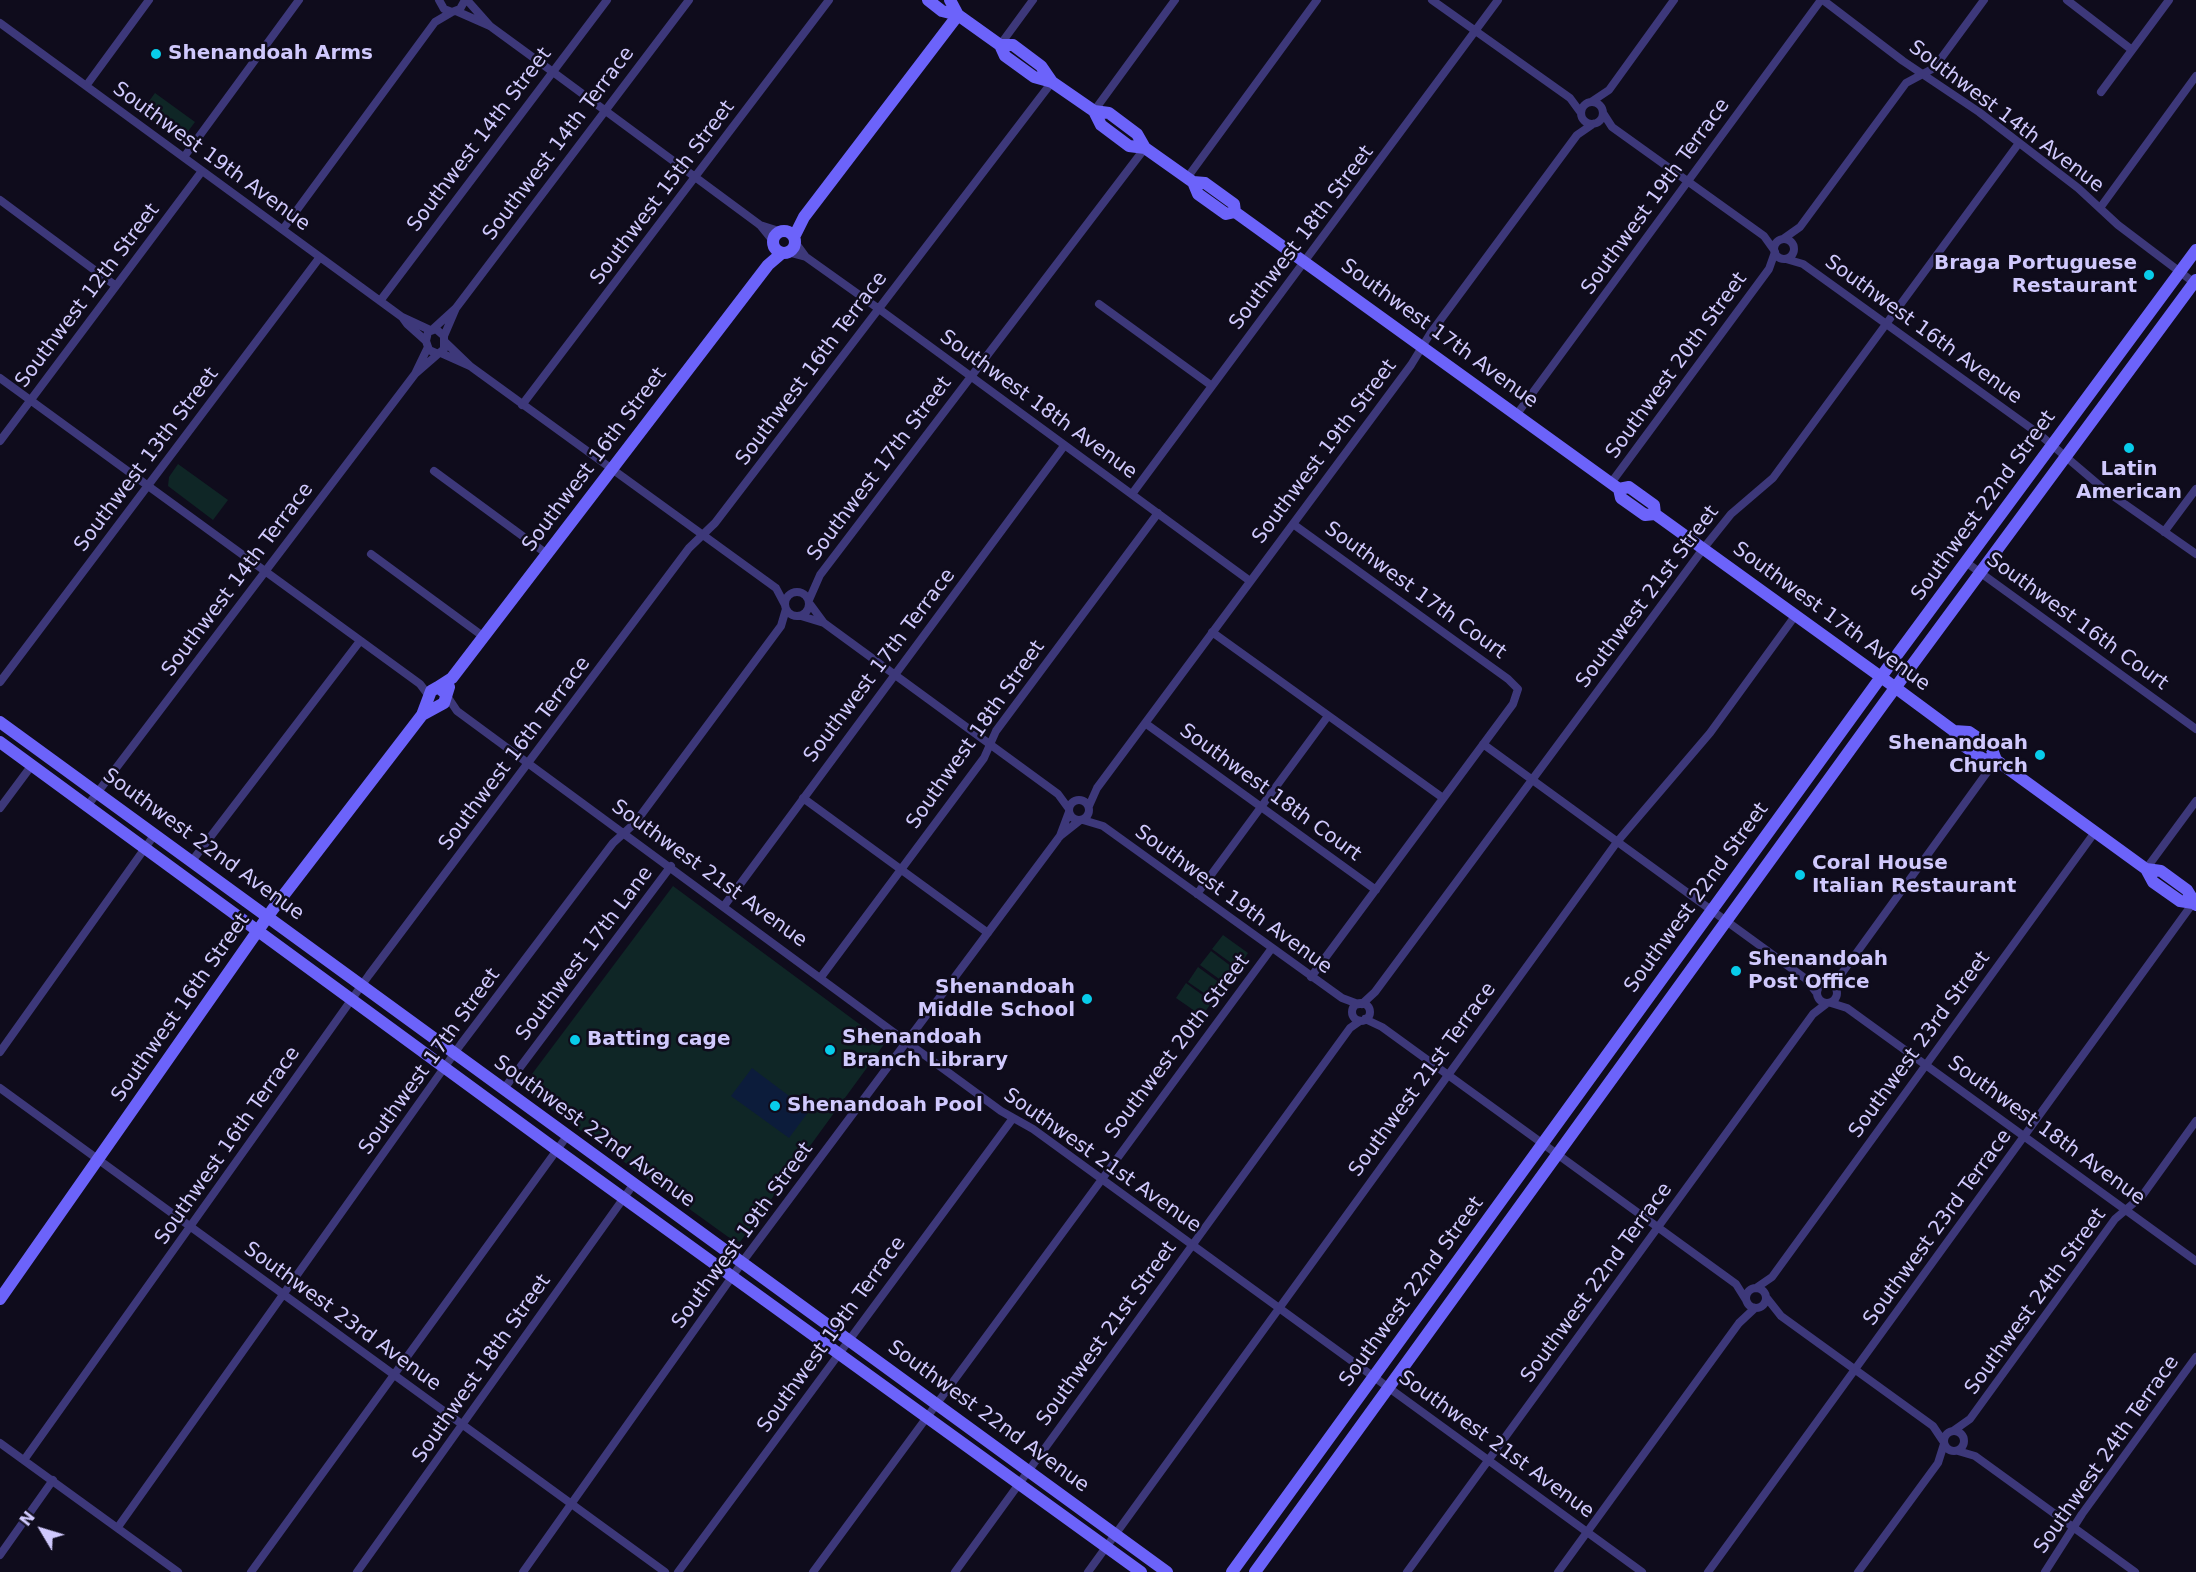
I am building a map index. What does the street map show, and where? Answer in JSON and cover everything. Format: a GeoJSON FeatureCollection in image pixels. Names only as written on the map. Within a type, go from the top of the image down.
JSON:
{"type":"FeatureCollection","features":[{"type":"Feature","properties":{"kind":"main road","name":"Southwest 17th Avenue"},"geometry":{"type":"LineString","coordinates":[[927,0],[942,11],[958,15],[1000,45],[1005,56],[1034,77],[1052,82],[1094,111],[1101,125],[1129,146],[1145,148],[1190,180],[1198,194],[1226,214],[1235,212],[1517,414],[1615,486],[1621,498],[1645,515],[1655,514],[1954,731],[1960,742],[1983,759],[1996,760],[2146,869],[2153,882],[2180,902],[2195,904]]}},
{"type":"Feature","properties":{"kind":"main road","name":"Southwest 17th Avenue"},"geometry":{"type":"LineString","coordinates":[[950,0],[958,15]]}},
{"type":"Feature","properties":{"kind":"main road","name":"Southwest 16th Street"},"geometry":{"type":"LineString","coordinates":[[0,1299],[268,916],[453,678],[958,15]]}},
{"type":"Feature","properties":{"kind":"main road","name":"Southwest 22nd Street"},"geometry":{"type":"LineString","coordinates":[[1233,1572],[1881,677],[2196,250]]}},
{"type":"Feature","properties":{"kind":"main road","name":"Southwest 22nd Street"},"geometry":{"type":"LineString","coordinates":[[1255,1572],[1895,688],[2195,282]]}},
{"type":"Feature","properties":{"kind":"main road","name":"Southwest 22nd Avenue"},"geometry":{"type":"LineString","coordinates":[[0,722],[268,916],[502,1090],[936,1402],[1167,1572]]}},
{"type":"Feature","properties":{"kind":"main road","name":"Southwest 22nd Avenue"},"geometry":{"type":"LineString","coordinates":[[0,741],[557,1150],[1141,1572]]}},
{"type":"Feature","properties":{"kind":"street"},"geometry":{"type":"LineString","coordinates":[[86,86],[148,0]]}},
{"type":"Feature","properties":{"kind":"street"},"geometry":{"type":"LineString","coordinates":[[184,157],[299,0]]}},
{"type":"Feature","properties":{"kind":"street"},"geometry":{"type":"LineString","coordinates":[[435,22],[463,6],[466,0],[490,26],[784,242]]}},
{"type":"Feature","properties":{"kind":"street","name":"Southwest 14th Street"},"geometry":{"type":"LineString","coordinates":[[380,301],[607,0]]}},
{"type":"Feature","properties":{"kind":"street","name":"Southwest 14th Terrace"},"geometry":{"type":"LineString","coordinates":[[415,374],[431,329],[456,308],[689,0]]}},
{"type":"Feature","properties":{"kind":"street","name":"Southwest 15th Street"},"geometry":{"type":"LineString","coordinates":[[522,405],[829,0]]}},
{"type":"Feature","properties":{"kind":"street"},"geometry":{"type":"LineString","coordinates":[[1000,45],[1033,0]]}},
{"type":"Feature","properties":{"kind":"street"},"geometry":{"type":"LineString","coordinates":[[1094,111],[1175,0]]}},
{"type":"Feature","properties":{"kind":"street"},"geometry":{"type":"LineString","coordinates":[[1190,180],[1317,0]]}},
{"type":"Feature","properties":{"kind":"street"},"geometry":{"type":"LineString","coordinates":[[1432,0],[1570,98],[1586,122],[1612,127]]}},
{"type":"Feature","properties":{"kind":"street","name":"Southwest 18th Street"},"geometry":{"type":"LineString","coordinates":[[1132,494],[1498,0]]}},
{"type":"Feature","properties":{"kind":"street"},"geometry":{"type":"LineString","coordinates":[[1594,124],[1601,119],[1609,90],[1674,0]]}},
{"type":"Feature","properties":{"kind":"street","name":"Southwest 14th Avenue"},"geometry":{"type":"LineString","coordinates":[[1822,0],[1921,74],[1961,99],[2100,208],[2118,225],[2195,282]]}},
{"type":"Feature","properties":{"kind":"street","name":"Southwest 19th Terrace"},"geometry":{"type":"LineString","coordinates":[[1517,414],[1822,0]]}},
{"type":"Feature","properties":{"kind":"street"},"geometry":{"type":"LineString","coordinates":[[1570,98],[1598,104],[1612,127],[1764,236],[1774,251],[1785,259],[1792,255],[1800,227],[1906,82],[1934,68],[1984,0]]}},
{"type":"Feature","properties":{"kind":"street"},"geometry":{"type":"LineString","coordinates":[[2067,0],[2132,50]]}},
{"type":"Feature","properties":{"kind":"street"},"geometry":{"type":"LineString","coordinates":[[2101,92],[2169,0]]}},
{"type":"Feature","properties":{"kind":"street"},"geometry":{"type":"LineString","coordinates":[[439,1],[444,9],[490,26]]}},
{"type":"Feature","properties":{"kind":"street"},"geometry":{"type":"LineString","coordinates":[[283,229],[435,22],[439,1]]}},
{"type":"Feature","properties":{"kind":"street","name":"Southwest 19th Avenue"},"geometry":{"type":"LineString","coordinates":[[0,23],[402,317],[431,329],[440,330],[445,339]]}},
{"type":"Feature","properties":{"kind":"street"},"geometry":{"type":"LineString","coordinates":[[2100,208],[2196,76]]}},
{"type":"Feature","properties":{"kind":"street","name":"Southwest 16th Terrace"},"geometry":{"type":"LineString","coordinates":[[24,1460],[362,985],[689,548],[715,523],[1052,82]]}},
{"type":"Feature","properties":{"kind":"street"},"geometry":{"type":"LineString","coordinates":[[1581,115],[1583,107],[1609,90]]}},
{"type":"Feature","properties":{"kind":"street","name":"Southwest 19th Street"},"geometry":{"type":"LineString","coordinates":[[1089,808],[1097,788],[1144,723],[1411,365],[1422,346],[1576,135],[1581,115]]}},
{"type":"Feature","properties":{"kind":"street","name":"Southwest 19th Street"},"geometry":{"type":"LineString","coordinates":[[1576,135],[1594,124]]}},
{"type":"Feature","properties":{"kind":"street","name":"Southwest 21st Street"},"geometry":{"type":"LineString","coordinates":[[955,1572],[1530,779],[1731,514],[1773,478],[2019,143]]}},
{"type":"Feature","properties":{"kind":"street","name":"Southwest 17th Street"},"geometry":{"type":"LineString","coordinates":[[809,602],[817,580],[1145,148]]}},
{"type":"Feature","properties":{"kind":"street","name":"Southwest 12th Street"},"geometry":{"type":"LineString","coordinates":[[0,441],[202,171]]}},
{"type":"Feature","properties":{"kind":"street"},"geometry":{"type":"LineString","coordinates":[[0,200],[116,286]]}},
{"type":"Feature","properties":{"kind":"street"},"geometry":{"type":"LineString","coordinates":[[1774,251],[1781,239],[1800,227]]}},
{"type":"Feature","properties":{"kind":"street"},"geometry":{"type":"LineString","coordinates":[[1764,236],[1789,240],[1794,247]]}},
{"type":"Feature","properties":{"kind":"street","name":"Southwest 18th Avenue"},"geometry":{"type":"LineString","coordinates":[[784,242],[1250,581]]}},
{"type":"Feature","properties":{"kind":"street","name":"Southwest 16th Avenue"},"geometry":{"type":"LineString","coordinates":[[1794,247],[1802,264]]}},
{"type":"Feature","properties":{"kind":"street","name":"Southwest 20th Street"},"geometry":{"type":"LineString","coordinates":[[1615,486],[1769,269],[1774,251]]}},
{"type":"Feature","properties":{"kind":"street","name":"Southwest 13th Street"},"geometry":{"type":"LineString","coordinates":[[0,682],[320,257]]}},
{"type":"Feature","properties":{"kind":"street","name":"Southwest 16th Avenue"},"geometry":{"type":"LineString","coordinates":[[1785,259],[1802,264],[1886,324],[2052,445],[2118,500],[2196,554]]}},
{"type":"Feature","properties":{"kind":"street","name":"Southwest 20th Street"},"geometry":{"type":"LineString","coordinates":[[1769,269],[1785,259]]}},
{"type":"Feature","properties":{"kind":"street"},"geometry":{"type":"LineString","coordinates":[[1099,304],[1212,386]]}},
{"type":"Feature","properties":{"kind":"street","name":"Southwest 14th Terrace"},"geometry":{"type":"LineString","coordinates":[[88,805],[415,374],[440,353],[456,308]]}},
{"type":"Feature","properties":{"kind":"street","name":"Southwest 19th Avenue"},"geometry":{"type":"LineString","coordinates":[[402,317],[432,352],[440,353]]}},
{"type":"Feature","properties":{"kind":"street"},"geometry":{"type":"LineString","coordinates":[[445,339],[470,366],[702,535],[776,588],[797,592],[809,602],[824,623],[1058,795],[1072,818],[1081,820],[1088,816],[1089,808],[1078,800],[1058,795]]}},
{"type":"Feature","properties":{"kind":"street"},"geometry":{"type":"LineString","coordinates":[[440,353],[470,366]]}},
{"type":"Feature","properties":{"kind":"street","name":"Southwest 21st Avenue"},"geometry":{"type":"LineString","coordinates":[[0,378],[625,832],[907,1041],[1013,1118],[1033,1129],[1642,1572]]}},
{"type":"Feature","properties":{"kind":"street","name":"Southwest 17th Terrace"},"geometry":{"type":"LineString","coordinates":[[724,906],[1064,446]]}},
{"type":"Feature","properties":{"kind":"street"},"geometry":{"type":"LineString","coordinates":[[434,471],[547,554]]}},
{"type":"Feature","properties":{"kind":"street"},"geometry":{"type":"LineString","coordinates":[[2164,532],[2196,489]]}},
{"type":"Feature","properties":{"kind":"street","name":"Southwest 18th Street"},"geometry":{"type":"LineString","coordinates":[[821,977],[984,758],[996,731],[1158,513]]}},
{"type":"Feature","properties":{"kind":"street","name":"Southwest 17th Court"},"geometry":{"type":"LineString","coordinates":[[1293,524],[1517,686],[1513,704],[1483,744]]}},
{"type":"Feature","properties":{"kind":"street"},"geometry":{"type":"LineString","coordinates":[[371,554],[484,637]]}},
{"type":"Feature","properties":{"kind":"street","name":"Southwest 16th Court"},"geometry":{"type":"LineString","coordinates":[[1967,563],[2196,729]]}},
{"type":"Feature","properties":{"kind":"street","name":"Southwest 17th Street"},"geometry":{"type":"LineString","coordinates":[[797,592],[817,580]]}},
{"type":"Feature","properties":{"kind":"street"},"geometry":{"type":"LineString","coordinates":[[776,588],[786,607],[798,616],[824,623]]}},
{"type":"Feature","properties":{"kind":"street"},"geometry":{"type":"LineString","coordinates":[[786,607],[788,597],[797,592]]}},
{"type":"Feature","properties":{"kind":"street"},"geometry":{"type":"LineString","coordinates":[[798,616],[807,611],[809,602]]}},
{"type":"Feature","properties":{"kind":"street","name":"Southwest 17th Street"},"geometry":{"type":"LineString","coordinates":[[118,1527],[454,1054],[613,843],[635,823],[781,626],[786,607]]}},
{"type":"Feature","properties":{"kind":"street","name":"Southwest 17th Street"},"geometry":{"type":"LineString","coordinates":[[781,626],[798,616]]}},
{"type":"Feature","properties":{"kind":"street","name":"Southwest 21st Terrace"},"geometry":{"type":"LineString","coordinates":[[1088,1572],[1617,842],[1724,716],[1795,616]]}},
{"type":"Feature","properties":{"kind":"street"},"geometry":{"type":"LineString","coordinates":[[1212,632],[1443,798]]}},
{"type":"Feature","properties":{"kind":"street"},"geometry":{"type":"LineString","coordinates":[[192,861],[360,641]]}},
{"type":"Feature","properties":{"kind":"street"},"geometry":{"type":"LineString","coordinates":[[1197,894],[1328,716]]}},
{"type":"Feature","properties":{"kind":"street","name":"Southwest 18th Court"},"geometry":{"type":"LineString","coordinates":[[1144,723],[1376,890]]}},
{"type":"Feature","properties":{"kind":"street"},"geometry":{"type":"LineString","coordinates":[[1311,977],[1483,744],[1806,979],[1817,995],[1828,1003],[1837,992],[1842,973],[1996,760]]}},
{"type":"Feature","properties":{"kind":"street"},"geometry":{"type":"LineString","coordinates":[[0,808],[32,765]]}},
{"type":"Feature","properties":{"kind":"street","name":"Southwest 19th Street"},"geometry":{"type":"LineString","coordinates":[[1078,800],[1097,788]]}},
{"type":"Feature","properties":{"kind":"street"},"geometry":{"type":"LineString","coordinates":[[803,798],[988,933]]}},
{"type":"Feature","properties":{"kind":"street"},"geometry":{"type":"LineString","coordinates":[[1069,811],[1078,800]]}},
{"type":"Feature","properties":{"kind":"street"},"geometry":{"type":"LineString","coordinates":[[2146,869],[2196,801]]}},
{"type":"Feature","properties":{"kind":"street","name":"Southwest 19th Avenue"},"geometry":{"type":"LineString","coordinates":[[1089,808],[1103,826],[1736,1284],[1755,1289]]}},
{"type":"Feature","properties":{"kind":"street","name":"Southwest 19th Street"},"geometry":{"type":"LineString","coordinates":[[1060,836],[1069,811]]}},
{"type":"Feature","properties":{"kind":"street","name":"Southwest 19th Avenue"},"geometry":{"type":"LineString","coordinates":[[1081,820],[1103,826]]}},
{"type":"Feature","properties":{"kind":"street","name":"Southwest 19th Street"},"geometry":{"type":"LineString","coordinates":[[524,1572],[742,1263],[1060,836],[1081,820]]}},
{"type":"Feature","properties":{"kind":"street","name":"Southwest 23rd Street"},"geometry":{"type":"LineString","coordinates":[[1755,1289],[1771,1278],[2095,832]]}},
{"type":"Feature","properties":{"kind":"street"},"geometry":{"type":"LineString","coordinates":[[0,1052],[155,834]]}},
{"type":"Feature","properties":{"kind":"street","name":"Southwest 17th Lane"},"geometry":{"type":"LineString","coordinates":[[502,1090],[671,866]]}},
{"type":"Feature","properties":{"kind":"street","name":"Southwest 23rd Terrace"},"geometry":{"type":"LineString","coordinates":[[1708,1572],[2195,904]]}},
{"type":"Feature","properties":{"kind":"street","name":"Southwest 20th Street"},"geometry":{"type":"LineString","coordinates":[[813,1572],[926,1415],[1272,948]]}},
{"type":"Feature","properties":{"kind":"street"},"geometry":{"type":"LineString","coordinates":[[1817,995],[1825,983],[1842,973]]}},
{"type":"Feature","properties":{"kind":"street"},"geometry":{"type":"LineString","coordinates":[[1806,979],[1825,983],[1837,992]]}},
{"type":"Feature","properties":{"kind":"street","name":"Southwest 18th Avenue"},"geometry":{"type":"LineString","coordinates":[[1837,992],[1847,1008]]}},
{"type":"Feature","properties":{"kind":"street","name":"Southwest 22nd Terrace"},"geometry":{"type":"LineString","coordinates":[[1813,1014],[1817,995]]}},
{"type":"Feature","properties":{"kind":"street","name":"Southwest 18th Avenue"},"geometry":{"type":"LineString","coordinates":[[1828,1003],[1847,1008],[2196,1261]]}},
{"type":"Feature","properties":{"kind":"street","name":"Southwest 22nd Terrace"},"geometry":{"type":"LineString","coordinates":[[1407,1572],[1813,1014],[1828,1003]]}},
{"type":"Feature","properties":{"kind":"street","name":"Southwest 23rd Avenue"},"geometry":{"type":"LineString","coordinates":[[0,1088],[665,1572]]}},
{"type":"Feature","properties":{"kind":"street","name":"Southwest 19th Terrace"},"geometry":{"type":"LineString","coordinates":[[678,1572],[838,1352],[1013,1118]]}},
{"type":"Feature","properties":{"kind":"street","name":"Southwest 24th Street"},"geometry":{"type":"LineString","coordinates":[[1956,1451],[1964,1440],[1970,1419],[2109,1228],[2142,1196],[2196,1121]]}},
{"type":"Feature","properties":{"kind":"street"},"geometry":{"type":"LineString","coordinates":[[251,1572],[567,1136]]}},
{"type":"Feature","properties":{"kind":"street","name":"Southwest 18th Street"},"geometry":{"type":"LineString","coordinates":[[357,1572],[633,1185]]}},
{"type":"Feature","properties":{"kind":"street","name":"Southwest 23rd Street"},"geometry":{"type":"LineString","coordinates":[[1766,1296],[1771,1278]]}},
{"type":"Feature","properties":{"kind":"street","name":"Southwest 19th Avenue"},"geometry":{"type":"LineString","coordinates":[[1736,1284],[1746,1301]]}},
{"type":"Feature","properties":{"kind":"street"},"geometry":{"type":"LineString","coordinates":[[1739,1323],[1748,1293],[1755,1289],[1766,1296],[1777,1313],[1933,1426],[1952,1431],[1964,1440],[1975,1456],[2135,1572]]}},
{"type":"Feature","properties":{"kind":"street"},"geometry":{"type":"LineString","coordinates":[[1558,1572],[1739,1323],[1764,1304],[1766,1296]]}},
{"type":"Feature","properties":{"kind":"street"},"geometry":{"type":"LineString","coordinates":[[1746,1301],[1757,1308],[1777,1313]]}},
{"type":"Feature","properties":{"kind":"street","name":"Southwest 24th Terrace"},"geometry":{"type":"LineString","coordinates":[[2045,1572],[2196,1357]]}},
{"type":"Feature","properties":{"kind":"street","name":"Southwest 24th Street"},"geometry":{"type":"LineString","coordinates":[[1944,1443],[1952,1431],[1970,1419]]}},
{"type":"Feature","properties":{"kind":"street"},"geometry":{"type":"LineString","coordinates":[[1933,1426],[1944,1443],[1956,1451],[1975,1456]]}},
{"type":"Feature","properties":{"kind":"street"},"geometry":{"type":"LineString","coordinates":[[0,1443],[118,1527],[166,1568],[178,1572]]}},
{"type":"Feature","properties":{"kind":"street"},"geometry":{"type":"LineString","coordinates":[[1858,1572],[1938,1463],[1944,1443]]}},
{"type":"Feature","properties":{"kind":"street"},"geometry":{"type":"LineString","coordinates":[[1938,1463],[1956,1451]]}},
{"type":"Feature","properties":{"kind":"street"},"geometry":{"type":"LineString","coordinates":[[0,1555],[53,1480]]}},
{"type":"Feature","properties":{"kind":"green space"},"geometry":{"type":"Polygon","coordinates":[[[155,93],[195,122],[186,134],[175,136],[141,112],[155,93]]]}},
{"type":"Feature","properties":{"kind":"green space"},"geometry":{"type":"Polygon","coordinates":[[[178,464],[228,500],[213,520],[168,486],[169,477],[178,464]]]}},
{"type":"Feature","properties":{"kind":"green space"},"geometry":{"type":"Polygon","coordinates":[[[673,886],[885,1043],[740,1242],[731,1239],[527,1092],[523,1086],[673,886]]]}},
{"type":"Feature","properties":{"kind":"green space"},"geometry":{"type":"Polygon","coordinates":[[[1223,935],[1248,953],[1238,968],[1212,949],[1223,935]]]}},
{"type":"Feature","properties":{"kind":"green space"},"geometry":{"type":"Polygon","coordinates":[[[1211,951],[1236,970],[1226,984],[1200,965],[1211,951]]]}},
{"type":"Feature","properties":{"kind":"green space"},"geometry":{"type":"Polygon","coordinates":[[[1198,967],[1224,986],[1214,1000],[1188,982],[1198,967]]]}},
{"type":"Feature","properties":{"kind":"green space"},"geometry":{"type":"Polygon","coordinates":[[[1186,983],[1212,1002],[1202,1016],[1176,998],[1186,983]]]}},
{"type":"Feature","properties":{"kind":"water","name":"Shenandoah Pool"},"geometry":{"type":"Polygon","coordinates":[[[752,1068],[809,1111],[789,1138],[731,1096],[752,1068]]]}},
{"type":"Feature","properties":{"kind":"place","name":"Shenandoah Arms"},"geometry":{"type":"Point","coordinates":[156,54]}},
{"type":"Feature","properties":{"kind":"place","name":"Braga Portuguese Restaurant"},"geometry":{"type":"Point","coordinates":[2149,275]}},
{"type":"Feature","properties":{"kind":"place","name":"Latin American"},"geometry":{"type":"Point","coordinates":[2129,448]}},
{"type":"Feature","properties":{"kind":"place","name":"Shenandoah Church"},"geometry":{"type":"Point","coordinates":[2040,755]}},
{"type":"Feature","properties":{"kind":"place","name":"Coral House Italian Restaurant"},"geometry":{"type":"Point","coordinates":[1800,875]}},
{"type":"Feature","properties":{"kind":"place","name":"Shenandoah Post Office"},"geometry":{"type":"Point","coordinates":[1736,971]}},
{"type":"Feature","properties":{"kind":"place","name":"Shenandoah Middle School"},"geometry":{"type":"Point","coordinates":[1087,999]}},
{"type":"Feature","properties":{"kind":"place","name":"Batting cage"},"geometry":{"type":"Point","coordinates":[575,1040]}},
{"type":"Feature","properties":{"kind":"place","name":"Shenandoah Branch Library"},"geometry":{"type":"Point","coordinates":[830,1050]}},
{"type":"Feature","properties":{"kind":"place","name":"Shenandoah Pool"},"geometry":{"type":"Point","coordinates":[775,1106]}}]}
